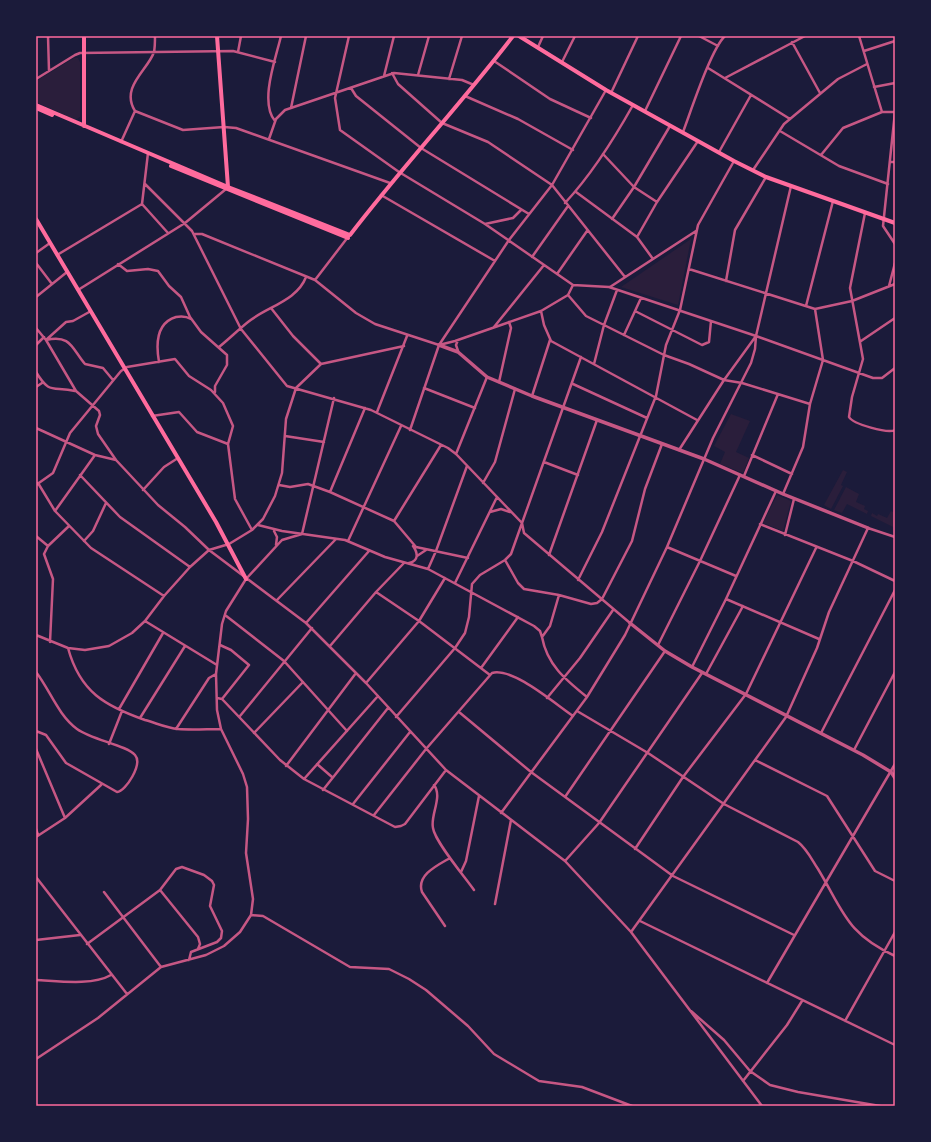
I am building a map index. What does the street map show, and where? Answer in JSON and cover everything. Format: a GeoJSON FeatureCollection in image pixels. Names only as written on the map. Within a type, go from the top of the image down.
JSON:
{"type":"FeatureCollection","features":[{"type":"Feature","properties":{"kind":"main road"},"geometry":{"type":"LineString","coordinates":[[84,36],[84,126]]}},
{"type":"Feature","properties":{"kind":"main road"},"geometry":{"type":"LineString","coordinates":[[218,36],[224,127],[226,188]]}},
{"type":"Feature","properties":{"kind":"main road"},"geometry":{"type":"LineString","coordinates":[[36,108],[226,188],[349,236],[399,172],[474,86],[513,36]]}},
{"type":"Feature","properties":{"kind":"main road"},"geometry":{"type":"LineString","coordinates":[[519,36],[611,93],[753,171],[895,223]]}},
{"type":"Feature","properties":{"kind":"main road"},"geometry":{"type":"LineString","coordinates":[[36,105],[148,155]]}},
{"type":"Feature","properties":{"kind":"main road"},"geometry":{"type":"LineString","coordinates":[[36,219],[229,544],[246,579]]}},
{"type":"Feature","properties":{"kind":"street"},"geometry":{"type":"LineString","coordinates":[[48,36],[49,71]]}},
{"type":"Feature","properties":{"kind":"street"},"geometry":{"type":"LineString","coordinates":[[155,36],[154,52],[133,87],[132,103],[135,110],[183,130],[224,127],[236,128],[390,183]]}},
{"type":"Feature","properties":{"kind":"street"},"geometry":{"type":"LineString","coordinates":[[238,52],[241,36]]}},
{"type":"Feature","properties":{"kind":"street"},"geometry":{"type":"LineString","coordinates":[[275,121],[270,113],[268,99],[280,36]]}},
{"type":"Feature","properties":{"kind":"street"},"geometry":{"type":"LineString","coordinates":[[290,108],[306,36]]}},
{"type":"Feature","properties":{"kind":"street"},"geometry":{"type":"LineString","coordinates":[[349,36],[335,101],[340,130],[399,172],[485,224],[573,285],[609,287],[756,336],[859,373],[880,378],[895,368]]}},
{"type":"Feature","properties":{"kind":"street"},"geometry":{"type":"LineString","coordinates":[[384,76],[394,36]]}},
{"type":"Feature","properties":{"kind":"street"},"geometry":{"type":"LineString","coordinates":[[418,75],[429,36]]}},
{"type":"Feature","properties":{"kind":"street"},"geometry":{"type":"LineString","coordinates":[[449,79],[462,36]]}},
{"type":"Feature","properties":{"kind":"street"},"geometry":{"type":"LineString","coordinates":[[538,47],[544,36]]}},
{"type":"Feature","properties":{"kind":"street"},"geometry":{"type":"LineString","coordinates":[[562,62],[575,36]]}},
{"type":"Feature","properties":{"kind":"street"},"geometry":{"type":"LineString","coordinates":[[611,93],[638,36]]}},
{"type":"Feature","properties":{"kind":"street"},"geometry":{"type":"LineString","coordinates":[[645,111],[681,36]]}},
{"type":"Feature","properties":{"kind":"street"},"geometry":{"type":"LineString","coordinates":[[699,36],[718,46]]}},
{"type":"Feature","properties":{"kind":"street"},"geometry":{"type":"LineString","coordinates":[[682,132],[708,68],[718,46],[725,36]]}},
{"type":"Feature","properties":{"kind":"street"},"geometry":{"type":"LineString","coordinates":[[725,78],[804,36]]}},
{"type":"Feature","properties":{"kind":"street"},"geometry":{"type":"LineString","coordinates":[[859,36],[882,112]]}},
{"type":"Feature","properties":{"kind":"street"},"geometry":{"type":"LineString","coordinates":[[864,52],[895,41]]}},
{"type":"Feature","properties":{"kind":"street"},"geometry":{"type":"LineString","coordinates":[[792,42],[820,93]]}},
{"type":"Feature","properties":{"kind":"street"},"geometry":{"type":"LineString","coordinates":[[36,79],[75,55],[84,53],[219,51],[238,52],[275,62]]}},
{"type":"Feature","properties":{"kind":"street"},"geometry":{"type":"LineString","coordinates":[[494,61],[550,99],[591,118]]}},
{"type":"Feature","properties":{"kind":"street"},"geometry":{"type":"LineString","coordinates":[[753,171],[779,131],[790,120],[838,78],[868,64]]}},
{"type":"Feature","properties":{"kind":"street"},"geometry":{"type":"LineString","coordinates":[[708,68],[790,120]]}},
{"type":"Feature","properties":{"kind":"street"},"geometry":{"type":"LineString","coordinates":[[392,73],[398,84],[442,123],[488,142],[552,185],[625,277]]}},
{"type":"Feature","properties":{"kind":"street"},"geometry":{"type":"LineString","coordinates":[[269,139],[275,121],[283,111],[336,94],[392,73],[468,81],[474,86]]}},
{"type":"Feature","properties":{"kind":"street"},"geometry":{"type":"LineString","coordinates":[[874,87],[895,83]]}},
{"type":"Feature","properties":{"kind":"street"},"geometry":{"type":"LineString","coordinates":[[351,88],[356,96],[421,148],[529,214]]}},
{"type":"Feature","properties":{"kind":"street"},"geometry":{"type":"LineString","coordinates":[[410,430],[439,345],[494,261],[552,185],[606,90]]}},
{"type":"Feature","properties":{"kind":"street"},"geometry":{"type":"LineString","coordinates":[[719,153],[751,94]]}},
{"type":"Feature","properties":{"kind":"street"},"geometry":{"type":"LineString","coordinates":[[465,96],[518,119],[573,150]]}},
{"type":"Feature","properties":{"kind":"street"},"geometry":{"type":"LineString","coordinates":[[566,203],[576,192],[603,154],[633,105]]}},
{"type":"Feature","properties":{"kind":"street"},"geometry":{"type":"LineString","coordinates":[[121,142],[135,110]]}},
{"type":"Feature","properties":{"kind":"street"},"geometry":{"type":"LineString","coordinates":[[821,155],[840,130],[882,112],[895,112],[883,219],[883,226],[895,244]]}},
{"type":"Feature","properties":{"kind":"street"},"geometry":{"type":"LineString","coordinates":[[612,219],[634,187],[670,126]]}},
{"type":"Feature","properties":{"kind":"street"},"geometry":{"type":"LineString","coordinates":[[779,131],[846,169],[888,184]]}},
{"type":"Feature","properties":{"kind":"street"},"geometry":{"type":"LineString","coordinates":[[637,237],[657,202],[698,141]]}},
{"type":"Feature","properties":{"kind":"street"},"geometry":{"type":"LineString","coordinates":[[603,154],[634,187],[657,202]]}},
{"type":"Feature","properties":{"kind":"street"},"geometry":{"type":"LineString","coordinates":[[148,155],[142,204],[168,233]]}},
{"type":"Feature","properties":{"kind":"street"},"geometry":{"type":"LineString","coordinates":[[578,580],[602,532],[639,435],[656,396],[664,355],[680,310],[696,231],[704,211],[734,161]]}},
{"type":"Feature","properties":{"kind":"street"},"geometry":{"type":"LineString","coordinates":[[890,162],[895,162]]}},
{"type":"Feature","properties":{"kind":"street"},"geometry":{"type":"LineString","coordinates":[[726,281],[735,230],[766,177]]}},
{"type":"Feature","properties":{"kind":"street"},"geometry":{"type":"LineString","coordinates":[[144,184],[185,223],[194,234],[241,329],[287,386],[334,398],[377,412],[401,426],[441,444],[456,454],[522,523],[524,532],[578,580],[658,646],[704,674],[746,694],[786,717],[821,733],[854,751],[891,772],[895,778]]}},
{"type":"Feature","properties":{"kind":"street"},"geometry":{"type":"LineString","coordinates":[[501,813],[587,697],[625,636],[667,547],[704,459],[742,383],[753,356],[756,336],[791,186]]}},
{"type":"Feature","properties":{"kind":"street"},"geometry":{"type":"LineString","coordinates":[[78,290],[185,223],[226,188]]}},
{"type":"Feature","properties":{"kind":"street"},"geometry":{"type":"LineString","coordinates":[[576,192],[637,237],[654,259]]}},
{"type":"Feature","properties":{"kind":"street"},"geometry":{"type":"LineString","coordinates":[[381,194],[494,261]]}},
{"type":"Feature","properties":{"kind":"street"},"geometry":{"type":"LineString","coordinates":[[806,306],[833,201]]}},
{"type":"Feature","properties":{"kind":"street"},"geometry":{"type":"LineString","coordinates":[[57,255],[142,204]]}},
{"type":"Feature","properties":{"kind":"street"},"geometry":{"type":"LineString","coordinates":[[532,257],[568,206]]}},
{"type":"Feature","properties":{"kind":"street"},"geometry":{"type":"LineString","coordinates":[[485,224],[513,218],[521,210]]}},
{"type":"Feature","properties":{"kind":"street"},"geometry":{"type":"LineString","coordinates":[[865,213],[850,281],[852,301],[863,356],[852,397],[850,419],[853,422],[888,432],[895,430]]}},
{"type":"Feature","properties":{"kind":"street"},"geometry":{"type":"LineString","coordinates":[[557,274],[587,231]]}},
{"type":"Feature","properties":{"kind":"street"},"geometry":{"type":"LineString","coordinates":[[609,287],[696,231]]}},
{"type":"Feature","properties":{"kind":"street"},"geometry":{"type":"LineString","coordinates":[[194,234],[202,234],[315,280],[366,320],[380,327],[458,352],[487,378],[704,459],[794,499],[895,537]]}},
{"type":"Feature","properties":{"kind":"street"},"geometry":{"type":"LineString","coordinates":[[315,280],[349,236]]}},
{"type":"Feature","properties":{"kind":"street"},"geometry":{"type":"LineString","coordinates":[[36,253],[50,243]]}},
{"type":"Feature","properties":{"kind":"street"},"geometry":{"type":"LineString","coordinates":[[36,263],[52,284]]}},
{"type":"Feature","properties":{"kind":"street"},"geometry":{"type":"LineString","coordinates":[[889,286],[895,263]]}},
{"type":"Feature","properties":{"kind":"street"},"geometry":{"type":"LineString","coordinates":[[118,264],[127,271],[148,269],[158,271],[169,286],[181,297],[192,319],[204,335],[226,353],[228,362],[215,386],[216,394]]}},
{"type":"Feature","properties":{"kind":"street"},"geometry":{"type":"LineString","coordinates":[[494,327],[544,265]]}},
{"type":"Feature","properties":{"kind":"street"},"geometry":{"type":"LineString","coordinates":[[689,269],[815,309],[852,301],[895,284]]}},
{"type":"Feature","properties":{"kind":"street"},"geometry":{"type":"LineString","coordinates":[[36,297],[67,272]]}},
{"type":"Feature","properties":{"kind":"street"},"geometry":{"type":"LineString","coordinates":[[219,347],[256,316],[271,308],[297,290],[306,277]]}},
{"type":"Feature","properties":{"kind":"street"},"geometry":{"type":"LineString","coordinates":[[439,345],[458,340],[541,311],[568,295],[573,285]]}},
{"type":"Feature","properties":{"kind":"street"},"geometry":{"type":"LineString","coordinates":[[594,364],[604,325],[617,290]]}},
{"type":"Feature","properties":{"kind":"street"},"geometry":{"type":"LineString","coordinates":[[568,295],[581,311],[604,325],[664,355],[724,380],[742,383],[810,404]]}},
{"type":"Feature","properties":{"kind":"street"},"geometry":{"type":"LineString","coordinates":[[624,335],[641,298]]}},
{"type":"Feature","properties":{"kind":"street"},"geometry":{"type":"LineString","coordinates":[[271,308],[293,336],[321,364]]}},
{"type":"Feature","properties":{"kind":"street"},"geometry":{"type":"LineString","coordinates":[[783,494],[804,444],[810,404],[823,360],[815,309]]}},
{"type":"Feature","properties":{"kind":"street"},"geometry":{"type":"LineString","coordinates":[[46,340],[66,322],[73,321],[91,311]]}},
{"type":"Feature","properties":{"kind":"street"},"geometry":{"type":"LineString","coordinates":[[159,362],[157,344],[163,327],[171,319],[188,315],[188,311]]}},
{"type":"Feature","properties":{"kind":"street"},"geometry":{"type":"LineString","coordinates":[[532,396],[550,340],[541,311]]}},
{"type":"Feature","properties":{"kind":"street"},"geometry":{"type":"LineString","coordinates":[[635,311],[704,345],[709,342],[711,321]]}},
{"type":"Feature","properties":{"kind":"street"},"geometry":{"type":"LineString","coordinates":[[184,316],[192,319]]}},
{"type":"Feature","properties":{"kind":"street"},"geometry":{"type":"LineString","coordinates":[[861,341],[895,318]]}},
{"type":"Feature","properties":{"kind":"street"},"geometry":{"type":"LineString","coordinates":[[499,382],[511,328],[509,322]]}},
{"type":"Feature","properties":{"kind":"street"},"geometry":{"type":"LineString","coordinates":[[36,328],[46,340],[76,391],[100,413],[96,426],[97,432],[116,460],[143,490],[209,550],[312,628],[366,683],[446,770],[565,861],[631,932],[762,1106]]}},
{"type":"Feature","properties":{"kind":"street"},"geometry":{"type":"LineString","coordinates":[[377,412],[407,336]]}},
{"type":"Feature","properties":{"kind":"street"},"geometry":{"type":"LineString","coordinates":[[678,450],[724,380],[756,336]]}},
{"type":"Feature","properties":{"kind":"street"},"geometry":{"type":"LineString","coordinates":[[36,345],[44,337]]}},
{"type":"Feature","properties":{"kind":"street"},"geometry":{"type":"LineString","coordinates":[[46,340],[56,338],[65,340],[75,349],[85,364],[103,368],[113,380]]}},
{"type":"Feature","properties":{"kind":"street"},"geometry":{"type":"LineString","coordinates":[[458,340],[456,345],[458,352]]}},
{"type":"Feature","properties":{"kind":"street"},"geometry":{"type":"LineString","coordinates":[[550,340],[698,420]]}},
{"type":"Feature","properties":{"kind":"street"},"geometry":{"type":"LineString","coordinates":[[36,635],[50,642],[68,648],[93,650],[109,646],[126,637],[145,621],[164,596],[190,567],[209,550],[229,544],[252,530],[265,516],[279,485],[284,466],[286,419],[296,388],[321,364],[404,346]]}},
{"type":"Feature","properties":{"kind":"street"},"geometry":{"type":"LineString","coordinates":[[396,717],[455,648],[466,629],[472,584],[478,577],[505,560],[511,554],[581,357]]}},
{"type":"Feature","properties":{"kind":"street"},"geometry":{"type":"LineString","coordinates":[[164,596],[91,548],[55,511],[37,484],[54,471],[66,440],[72,430],[94,406],[113,380],[125,368],[174,359],[189,376],[199,381],[216,394],[223,403],[232,424],[232,433],[228,444],[235,499],[252,530]]}},
{"type":"Feature","properties":{"kind":"street"},"geometry":{"type":"LineString","coordinates":[[36,372],[42,383],[50,388],[76,391]]}},
{"type":"Feature","properties":{"kind":"street"},"geometry":{"type":"LineString","coordinates":[[456,454],[487,378]]}},
{"type":"Feature","properties":{"kind":"street"},"geometry":{"type":"LineString","coordinates":[[36,387],[42,383]]}},
{"type":"Feature","properties":{"kind":"street"},"geometry":{"type":"LineString","coordinates":[[572,384],[647,418]]}},
{"type":"Feature","properties":{"kind":"street"},"geometry":{"type":"LineString","coordinates":[[424,388],[474,408]]}},
{"type":"Feature","properties":{"kind":"street"},"geometry":{"type":"LineString","coordinates":[[483,483],[495,462],[515,389]]}},
{"type":"Feature","properties":{"kind":"street"},"geometry":{"type":"LineString","coordinates":[[658,646],[752,455],[778,394]]}},
{"type":"Feature","properties":{"kind":"street"},"geometry":{"type":"LineString","coordinates":[[302,534],[334,398]]}},
{"type":"Feature","properties":{"kind":"street"},"geometry":{"type":"LineString","coordinates":[[330,492],[365,408]]}},
{"type":"Feature","properties":{"kind":"street"},"geometry":{"type":"LineString","coordinates":[[152,416],[173,412],[180,413],[197,432],[228,444]]}},
{"type":"Feature","properties":{"kind":"street"},"geometry":{"type":"LineString","coordinates":[[549,555],[597,420]]}},
{"type":"Feature","properties":{"kind":"street"},"geometry":{"type":"LineString","coordinates":[[348,541],[365,507],[401,426]]}},
{"type":"Feature","properties":{"kind":"street"},"geometry":{"type":"LineString","coordinates":[[36,428],[66,440],[95,455],[116,460]]}},
{"type":"Feature","properties":{"kind":"street"},"geometry":{"type":"LineString","coordinates":[[286,436],[324,442]]}},
{"type":"Feature","properties":{"kind":"street"},"geometry":{"type":"LineString","coordinates":[[394,521],[441,444]]}},
{"type":"Feature","properties":{"kind":"street"},"geometry":{"type":"LineString","coordinates":[[505,560],[522,588],[558,595],[591,604],[597,603],[602,599],[632,541],[645,489],[662,444]]}},
{"type":"Feature","properties":{"kind":"street"},"geometry":{"type":"LineString","coordinates":[[55,511],[95,455]]}},
{"type":"Feature","properties":{"kind":"street"},"geometry":{"type":"LineString","coordinates":[[752,455],[792,474]]}},
{"type":"Feature","properties":{"kind":"street"},"geometry":{"type":"LineString","coordinates":[[143,490],[164,466],[178,458]]}},
{"type":"Feature","properties":{"kind":"street"},"geometry":{"type":"LineString","coordinates":[[544,462],[578,475]]}},
{"type":"Feature","properties":{"kind":"street"},"geometry":{"type":"LineString","coordinates":[[428,569],[467,466]]}},
{"type":"Feature","properties":{"kind":"street"},"geometry":{"type":"LineString","coordinates":[[80,475],[125,521],[190,567]]}},
{"type":"Feature","properties":{"kind":"street"},"geometry":{"type":"LineString","coordinates":[[279,485],[288,487],[306,484],[313,486],[365,507],[394,521],[417,552],[416,566]]}},
{"type":"Feature","properties":{"kind":"street"},"geometry":{"type":"LineString","coordinates":[[692,667],[726,599],[776,491]]}},
{"type":"Feature","properties":{"kind":"street"},"geometry":{"type":"LineString","coordinates":[[455,583],[496,497]]}},
{"type":"Feature","properties":{"kind":"street"},"geometry":{"type":"LineString","coordinates":[[785,535],[794,499]]}},
{"type":"Feature","properties":{"kind":"street"},"geometry":{"type":"LineString","coordinates":[[84,541],[93,531],[106,503]]}},
{"type":"Feature","properties":{"kind":"street"},"geometry":{"type":"LineString","coordinates":[[488,514],[498,509],[512,513]]}},
{"type":"Feature","properties":{"kind":"street"},"geometry":{"type":"LineString","coordinates":[[760,524],[895,581]]}},
{"type":"Feature","properties":{"kind":"street"},"geometry":{"type":"LineString","coordinates":[[258,525],[272,529],[337,538],[348,541],[369,551],[403,563],[428,569],[455,583],[536,627],[542,637],[549,659],[563,678],[587,697]]}},
{"type":"Feature","properties":{"kind":"street"},"geometry":{"type":"LineString","coordinates":[[50,642],[53,582],[52,574],[44,556],[48,546],[69,526]]}},
{"type":"Feature","properties":{"kind":"street"},"geometry":{"type":"LineString","coordinates":[[631,932],[673,876],[786,717],[817,648],[829,612],[868,528]]}},
{"type":"Feature","properties":{"kind":"street"},"geometry":{"type":"LineString","coordinates":[[272,529],[277,537],[274,547]]}},
{"type":"Feature","properties":{"kind":"street"},"geometry":{"type":"LineString","coordinates":[[36,1059],[98,1018],[161,967],[216,951],[229,943],[243,928],[251,915],[253,899],[246,853],[248,820],[247,787],[243,774],[221,729],[217,698],[217,665],[224,615],[246,579],[274,547],[284,539],[302,534]]}},
{"type":"Feature","properties":{"kind":"street"},"geometry":{"type":"LineString","coordinates":[[36,536],[48,546]]}},
{"type":"Feature","properties":{"kind":"street"},"geometry":{"type":"LineString","coordinates":[[277,600],[337,538]]}},
{"type":"Feature","properties":{"kind":"street"},"geometry":{"type":"LineString","coordinates":[[412,544],[419,548],[468,558]]}},
{"type":"Feature","properties":{"kind":"street"},"geometry":{"type":"LineString","coordinates":[[667,547],[736,576]]}},
{"type":"Feature","properties":{"kind":"street"},"geometry":{"type":"LineString","coordinates":[[635,849],[683,777],[746,694],[816,548]]}},
{"type":"Feature","properties":{"kind":"street"},"geometry":{"type":"LineString","coordinates":[[306,623],[369,551]]}},
{"type":"Feature","properties":{"kind":"street"},"geometry":{"type":"LineString","coordinates":[[330,646],[403,563],[411,563],[424,551],[436,551]]}},
{"type":"Feature","properties":{"kind":"street"},"geometry":{"type":"LineString","coordinates":[[366,683],[419,621],[445,578]]}},
{"type":"Feature","properties":{"kind":"street"},"geometry":{"type":"LineString","coordinates":[[821,733],[895,590]]}},
{"type":"Feature","properties":{"kind":"street"},"geometry":{"type":"LineString","coordinates":[[376,592],[419,621],[490,674]]}},
{"type":"Feature","properties":{"kind":"street"},"geometry":{"type":"LineString","coordinates":[[542,637],[550,626],[558,595]]}},
{"type":"Feature","properties":{"kind":"street"},"geometry":{"type":"LineString","coordinates":[[726,599],[820,639]]}},
{"type":"Feature","properties":{"kind":"street"},"geometry":{"type":"LineString","coordinates":[[565,861],[599,823],[704,674],[743,606]]}},
{"type":"Feature","properties":{"kind":"street"},"geometry":{"type":"LineString","coordinates":[[547,698],[589,646],[614,610]]}},
{"type":"Feature","properties":{"kind":"street"},"geometry":{"type":"LineString","coordinates":[[224,615],[284,661],[347,731]]}},
{"type":"Feature","properties":{"kind":"street"},"geometry":{"type":"LineString","coordinates":[[481,668],[518,618]]}},
{"type":"Feature","properties":{"kind":"street"},"geometry":{"type":"LineString","coordinates":[[145,621],[217,665]]}},
{"type":"Feature","properties":{"kind":"street"},"geometry":{"type":"LineString","coordinates":[[240,716],[312,628]]}},
{"type":"Feature","properties":{"kind":"street"},"geometry":{"type":"LineString","coordinates":[[118,709],[163,633]]}},
{"type":"Feature","properties":{"kind":"street"},"geometry":{"type":"LineString","coordinates":[[220,645],[231,650],[250,666],[222,699]]}},
{"type":"Feature","properties":{"kind":"street"},"geometry":{"type":"LineString","coordinates":[[140,718],[185,646]]}},
{"type":"Feature","properties":{"kind":"street"},"geometry":{"type":"LineString","coordinates":[[68,648],[75,667],[88,689],[99,699],[122,711],[176,729],[221,729]]}},
{"type":"Feature","properties":{"kind":"street"},"geometry":{"type":"LineString","coordinates":[[565,797],[665,651]]}},
{"type":"Feature","properties":{"kind":"street"},"geometry":{"type":"LineString","coordinates":[[374,815],[426,749],[490,674],[497,671],[510,674],[573,716]]}},
{"type":"Feature","properties":{"kind":"street"},"geometry":{"type":"LineString","coordinates":[[36,672],[71,724],[86,735],[133,754],[137,759],[138,766],[121,791],[116,792],[66,763],[46,735],[36,731]]}},
{"type":"Feature","properties":{"kind":"street"},"geometry":{"type":"LineString","coordinates":[[854,751],[895,672]]}},
{"type":"Feature","properties":{"kind":"street"},"geometry":{"type":"LineString","coordinates":[[286,766],[356,673]]}},
{"type":"Feature","properties":{"kind":"street"},"geometry":{"type":"LineString","coordinates":[[176,729],[209,678],[216,674]]}},
{"type":"Feature","properties":{"kind":"street"},"geometry":{"type":"LineString","coordinates":[[254,732],[303,682]]}},
{"type":"Feature","properties":{"kind":"street"},"geometry":{"type":"LineString","coordinates":[[304,779],[378,696]]}},
{"type":"Feature","properties":{"kind":"street"},"geometry":{"type":"LineString","coordinates":[[217,698],[222,699],[240,716],[286,766],[304,779],[397,827],[406,824],[446,770]]}},
{"type":"Feature","properties":{"kind":"street"},"geometry":{"type":"LineString","coordinates":[[323,790],[388,708]]}},
{"type":"Feature","properties":{"kind":"street"},"geometry":{"type":"LineString","coordinates":[[109,744],[122,711]]}},
{"type":"Feature","properties":{"kind":"street"},"geometry":{"type":"LineString","coordinates":[[577,711],[648,753],[724,804],[798,842],[805,849],[825,881],[839,909],[852,926],[868,941],[895,956]]}},
{"type":"Feature","properties":{"kind":"street"},"geometry":{"type":"LineString","coordinates":[[459,712],[531,772],[673,876],[794,935]]}},
{"type":"Feature","properties":{"kind":"street"},"geometry":{"type":"LineString","coordinates":[[353,804],[410,732]]}},
{"type":"Feature","properties":{"kind":"street"},"geometry":{"type":"LineString","coordinates":[[36,750],[65,818]]}},
{"type":"Feature","properties":{"kind":"street"},"geometry":{"type":"LineString","coordinates":[[755,760],[827,796],[875,871],[895,881]]}},
{"type":"Feature","properties":{"kind":"street"},"geometry":{"type":"LineString","coordinates":[[317,764],[332,777]]}},
{"type":"Feature","properties":{"kind":"street"},"geometry":{"type":"LineString","coordinates":[[767,983],[825,881],[895,764]]}},
{"type":"Feature","properties":{"kind":"street"},"geometry":{"type":"LineString","coordinates":[[36,830],[37,836],[65,818],[101,784]]}},
{"type":"Feature","properties":{"kind":"street"},"geometry":{"type":"LineString","coordinates":[[434,785],[437,792],[432,828],[450,858],[474,890]]}},
{"type":"Feature","properties":{"kind":"street"},"geometry":{"type":"LineString","coordinates":[[461,872],[466,861],[479,796]]}},
{"type":"Feature","properties":{"kind":"street"},"geometry":{"type":"LineString","coordinates":[[496,904],[511,820]]}},
{"type":"Feature","properties":{"kind":"street"},"geometry":{"type":"LineString","coordinates":[[445,926],[422,892],[420,885],[422,879],[432,869],[450,858]]}},
{"type":"Feature","properties":{"kind":"street"},"geometry":{"type":"LineString","coordinates":[[87,944],[160,890],[179,867],[204,875],[212,881],[214,885],[210,906],[221,924],[222,934],[217,942],[189,953],[188,960]]}},
{"type":"Feature","properties":{"kind":"street"},"geometry":{"type":"LineString","coordinates":[[36,877],[111,975],[128,994]]}},
{"type":"Feature","properties":{"kind":"street"},"geometry":{"type":"LineString","coordinates":[[160,890],[198,937],[200,944],[198,949]]}},
{"type":"Feature","properties":{"kind":"street"},"geometry":{"type":"LineString","coordinates":[[104,892],[161,967]]}},
{"type":"Feature","properties":{"kind":"street"},"geometry":{"type":"LineString","coordinates":[[251,915],[264,916],[350,967],[389,969],[409,979],[426,990],[468,1026],[494,1054],[539,1081],[582,1087],[632,1106]]}},
{"type":"Feature","properties":{"kind":"street"},"geometry":{"type":"LineString","coordinates":[[640,921],[895,1045]]}},
{"type":"Feature","properties":{"kind":"street"},"geometry":{"type":"LineString","coordinates":[[845,1021],[895,932]]}},
{"type":"Feature","properties":{"kind":"street"},"geometry":{"type":"LineString","coordinates":[[36,940],[80,935]]}},
{"type":"Feature","properties":{"kind":"street"},"geometry":{"type":"LineString","coordinates":[[36,980],[94,981],[104,979],[111,975]]}},
{"type":"Feature","properties":{"kind":"street"},"geometry":{"type":"LineString","coordinates":[[743,1081],[787,1025],[802,1001]]}},
{"type":"Feature","properties":{"kind":"street"},"geometry":{"type":"LineString","coordinates":[[686,1006],[724,1040],[750,1072],[770,1085],[783,1089],[880,1106]]}},
{"type":"Feature","properties":{"kind":"shaded area"},"geometry":{"type":"Polygon","coordinates":[[[74,58],[78,58],[80,62],[80,117],[75,120],[36,102],[36,81],[74,58]]]}},
{"type":"Feature","properties":{"kind":"shaded area"},"geometry":{"type":"Polygon","coordinates":[[[691,239],[678,305],[621,287],[691,239]]]}},
{"type":"Feature","properties":{"kind":"shaded area"},"geometry":{"type":"Polygon","coordinates":[[[731,414],[750,421],[736,452],[749,458],[743,473],[720,464],[725,452],[714,446],[731,414]]]}},
{"type":"Feature","properties":{"kind":"shaded area"},"geometry":{"type":"Polygon","coordinates":[[[843,470],[847,472],[841,485],[843,486],[831,509],[824,505],[843,470]]]}},
{"type":"Feature","properties":{"kind":"shaded area"},"geometry":{"type":"Polygon","coordinates":[[[846,487],[859,494],[856,502],[865,506],[864,509],[868,511],[867,514],[847,504],[842,513],[834,510],[846,487]]]}},
{"type":"Feature","properties":{"kind":"shaded area"},"geometry":{"type":"Polygon","coordinates":[[[777,495],[791,501],[783,531],[763,523],[777,495]]]}},
{"type":"Feature","properties":{"kind":"shaded area"},"geometry":{"type":"Polygon","coordinates":[[[891,511],[895,513],[895,528],[871,516],[872,513],[877,516],[878,514],[887,518],[891,511]]]}}]}
